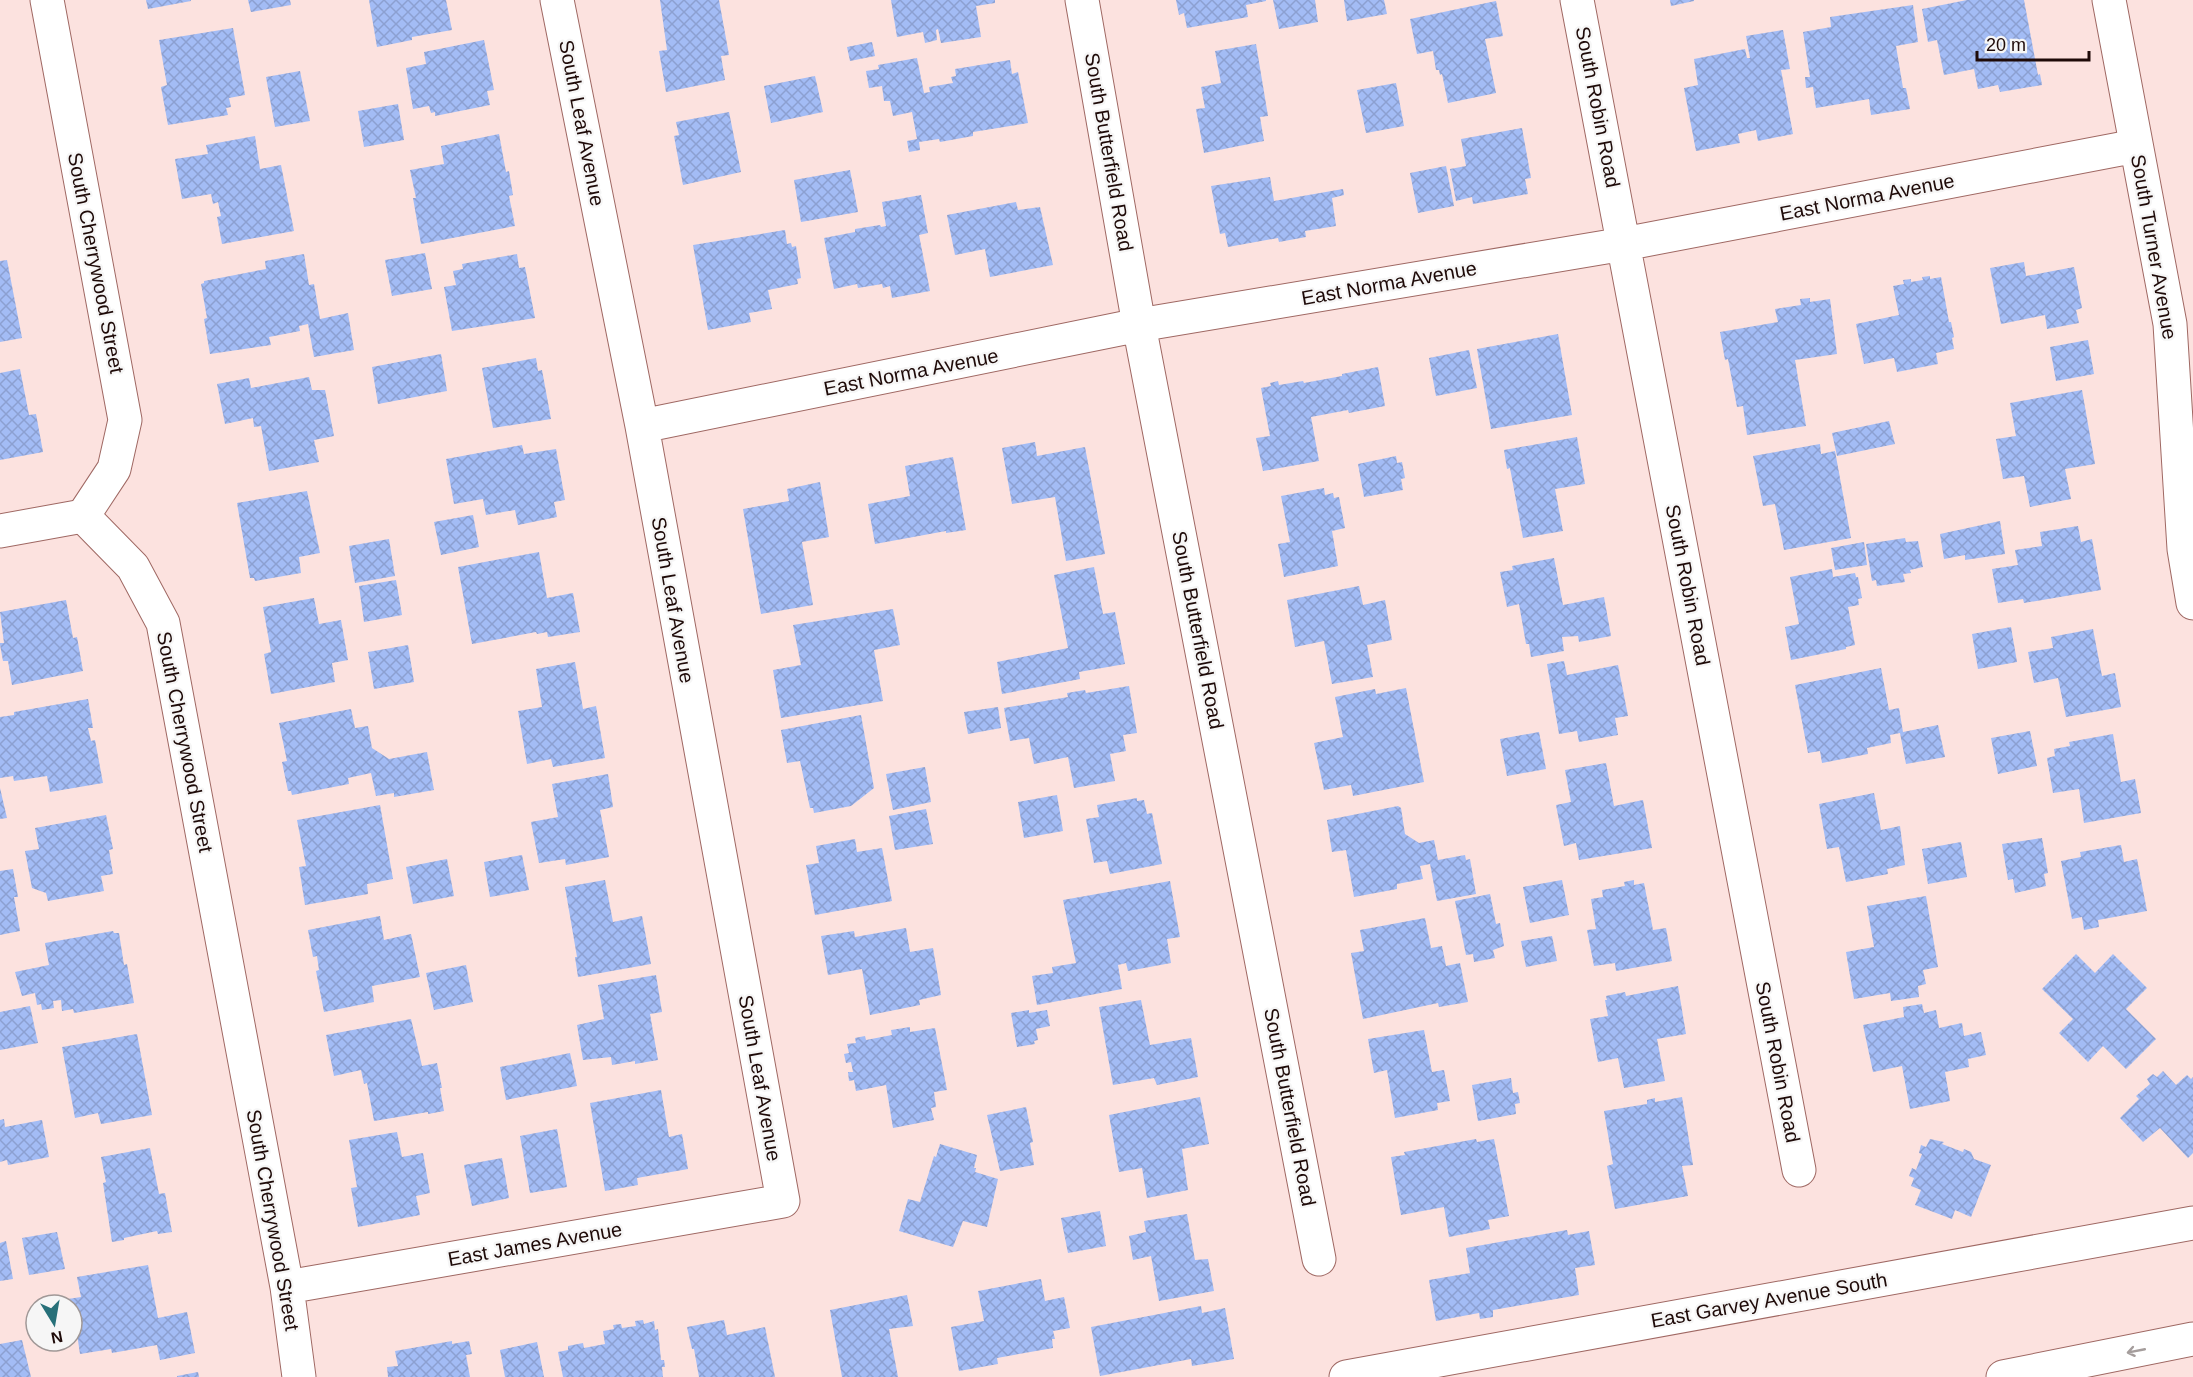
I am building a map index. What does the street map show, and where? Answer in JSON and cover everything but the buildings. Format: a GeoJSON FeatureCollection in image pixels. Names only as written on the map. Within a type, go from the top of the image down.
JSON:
{"type":"FeatureCollection","features":[{"type":"Feature","properties":{"kind":"main road","name":"South Cherrywood Street"},"geometry":{"type":"LineString","coordinates":[[47,0],[125,420],[114,469],[83,516],[133,567],[163,623],[287,1287],[299,1377]]}},
{"type":"Feature","properties":{"kind":"main road","name":"South Leaf Avenue"},"geometry":{"type":"LineString","coordinates":[[557,0],[642,426],[783,1201]]}},
{"type":"Feature","properties":{"kind":"main road","name":"South Butterfield Road"},"geometry":{"type":"LineString","coordinates":[[1082,0],[1139,325],[1319,1259]]}},
{"type":"Feature","properties":{"kind":"main road","name":"South Robin Road"},"geometry":{"type":"LineString","coordinates":[[1577,0],[1799,1170]]}},
{"type":"Feature","properties":{"kind":"main road","name":"South Turner Avenue"},"geometry":{"type":"LineString","coordinates":[[2109,0],[2170,324],[2184,549],[2193,603]]}},
{"type":"Feature","properties":{"kind":"main road","name":"East Norma Avenue"},"geometry":{"type":"LineString","coordinates":[[642,426],[1139,325],[1623,244],[2136,146]]}},
{"type":"Feature","properties":{"kind":"main road"},"geometry":{"type":"LineString","coordinates":[[0,531],[83,516]]}},
{"type":"Feature","properties":{"kind":"main road","name":"East James Avenue"},"geometry":{"type":"LineString","coordinates":[[287,1287],[783,1201]]}},
{"type":"Feature","properties":{"kind":"main road","name":"East Garvey Avenue South"},"geometry":{"type":"LineString","coordinates":[[1346,1377],[2193,1223]]}},
{"type":"Feature","properties":{"kind":"main road"},"geometry":{"type":"LineString","coordinates":[[2004,1377],[2193,1340]]}}]}
